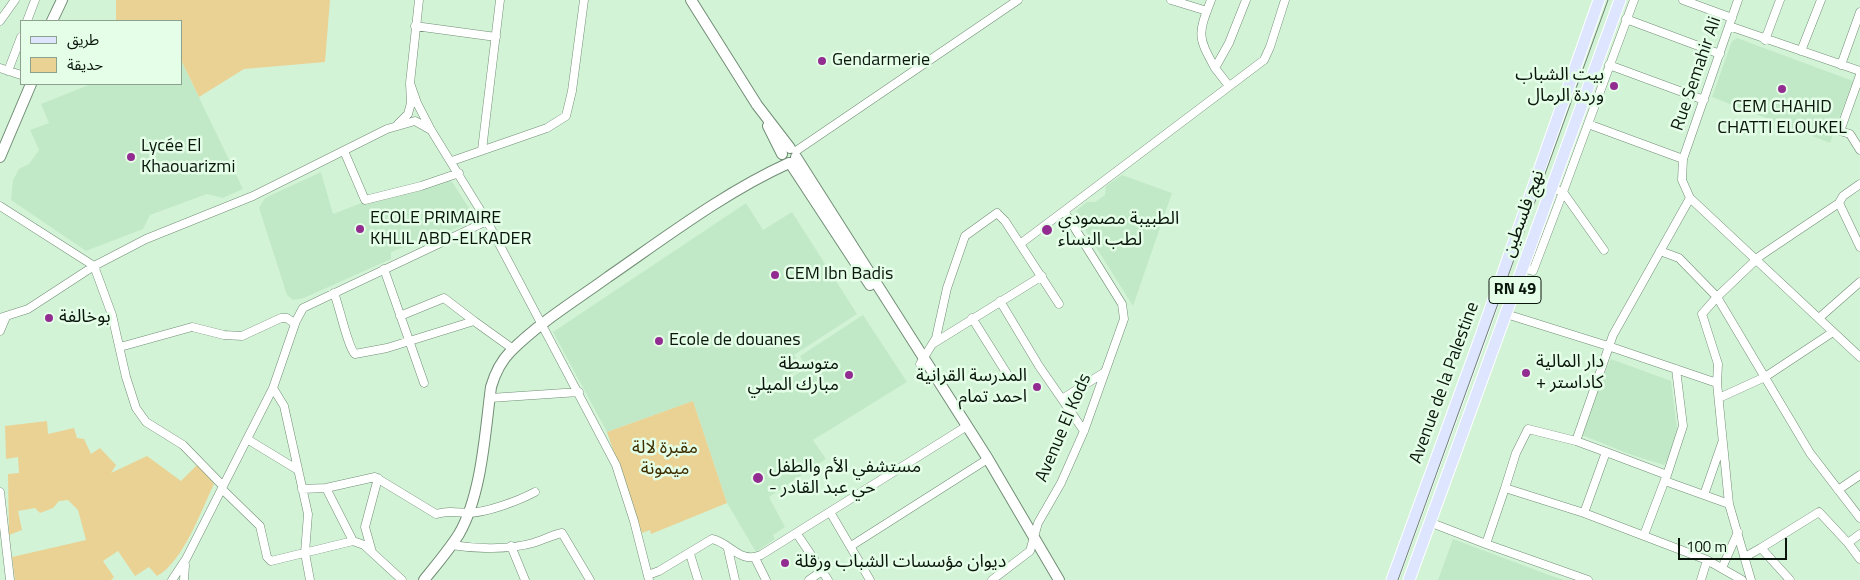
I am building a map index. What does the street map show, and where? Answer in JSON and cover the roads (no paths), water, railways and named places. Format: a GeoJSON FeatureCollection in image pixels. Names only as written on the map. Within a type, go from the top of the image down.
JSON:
{"type":"FeatureCollection","features":[{"type":"Feature","properties":{"kind":"main road"},"geometry":{"type":"LineString","coordinates":[[52,20],[62,0]]}},
{"type":"Feature","properties":{"kind":"main road"},"geometry":{"type":"LineString","coordinates":[[60,20],[69,0]]}},
{"type":"Feature","properties":{"kind":"main road"},"geometry":{"type":"LineString","coordinates":[[691,0],[964,427],[1054,580]]}},
{"type":"Feature","properties":{"kind":"main road","name":"Avenue de la Palestine"},"geometry":{"type":"LineString","coordinates":[[1392,580],[1484,328],[1598,0]]}},
{"type":"Feature","properties":{"kind":"main road","name":"نهج فلسطين"},"geometry":{"type":"LineString","coordinates":[[1409,580],[1620,0]]}},
{"type":"Feature","properties":{"kind":"main road"},"geometry":{"type":"LineString","coordinates":[[0,140],[25,85]]}},
{"type":"Feature","properties":{"kind":"main road"},"geometry":{"type":"LineString","coordinates":[[0,157],[31,85]]}},
{"type":"Feature","properties":{"kind":"main road"},"geometry":{"type":"LineString","coordinates":[[424,580],[451,545],[468,513],[478,473],[494,374],[499,364],[513,349],[543,324],[643,253],[789,156]]}},
{"type":"Feature","properties":{"kind":"main road"},"geometry":{"type":"LineString","coordinates":[[964,427],[983,462],[1059,580]]}},
{"type":"Feature","properties":{"kind":"street"},"geometry":{"type":"LineString","coordinates":[[0,21],[15,0]]}},
{"type":"Feature","properties":{"kind":"street"},"geometry":{"type":"LineString","coordinates":[[27,20],[35,0]]}},
{"type":"Feature","properties":{"kind":"street"},"geometry":{"type":"LineString","coordinates":[[0,331],[3,318],[28,309],[94,266],[146,239],[253,196],[395,126],[404,119],[410,108],[410,83],[419,0]]}},
{"type":"Feature","properties":{"kind":"street"},"geometry":{"type":"LineString","coordinates":[[482,150],[500,0]]}},
{"type":"Feature","properties":{"kind":"street"},"geometry":{"type":"LineString","coordinates":[[452,160],[547,128],[566,116],[572,91],[584,0]]}},
{"type":"Feature","properties":{"kind":"street"},"geometry":{"type":"LineString","coordinates":[[789,156],[1018,0]]}},
{"type":"Feature","properties":{"kind":"street"},"geometry":{"type":"LineString","coordinates":[[1171,0],[1207,11]]}},
{"type":"Feature","properties":{"kind":"street"},"geometry":{"type":"LineString","coordinates":[[1211,0],[1200,34],[1204,48],[1215,68],[1229,86]]}},
{"type":"Feature","properties":{"kind":"street"},"geometry":{"type":"LineString","coordinates":[[1215,68],[1229,42],[1246,0]]}},
{"type":"Feature","properties":{"kind":"street"},"geometry":{"type":"LineString","coordinates":[[1020,244],[1264,60],[1285,0]]}},
{"type":"Feature","properties":{"kind":"street"},"geometry":{"type":"LineString","coordinates":[[1523,268],[1533,271],[1634,0]]}},
{"type":"Feature","properties":{"kind":"street"},"geometry":{"type":"LineString","coordinates":[[1683,0],[1765,40],[1860,71]]}},
{"type":"Feature","properties":{"kind":"street","name":"Rue Semahir Ali"},"geometry":{"type":"LineString","coordinates":[[1683,159],[1738,0]]}},
{"type":"Feature","properties":{"kind":"street"},"geometry":{"type":"LineString","coordinates":[[1765,40],[1780,0]]}},
{"type":"Feature","properties":{"kind":"street"},"geometry":{"type":"LineString","coordinates":[[1801,51],[1821,0]]}},
{"type":"Feature","properties":{"kind":"street"},"geometry":{"type":"LineString","coordinates":[[1842,65],[1860,12]]}},
{"type":"Feature","properties":{"kind":"street"},"geometry":{"type":"LineString","coordinates":[[1626,19],[1720,54]]}},
{"type":"Feature","properties":{"kind":"street"},"geometry":{"type":"LineString","coordinates":[[415,26],[496,37]]}},
{"type":"Feature","properties":{"kind":"street"},"geometry":{"type":"LineString","coordinates":[[8,70],[20,40]]}},
{"type":"Feature","properties":{"kind":"street"},"geometry":{"type":"LineString","coordinates":[[1610,65],[1704,100]]}},
{"type":"Feature","properties":{"kind":"street"},"geometry":{"type":"LineString","coordinates":[[0,68],[20,75]]}},
{"type":"Feature","properties":{"kind":"street"},"geometry":{"type":"LineString","coordinates":[[1594,72],[1605,76]]}},
{"type":"Feature","properties":{"kind":"street"},"geometry":{"type":"LineString","coordinates":[[1860,75],[1840,131],[1850,134],[1860,150]]}},
{"type":"Feature","properties":{"kind":"street"},"geometry":{"type":"LineString","coordinates":[[410,83],[417,103],[431,130],[452,160],[488,221],[616,465],[634,521],[648,577],[690,554],[712,539],[742,556],[755,558],[797,534],[964,427]]}},
{"type":"Feature","properties":{"kind":"street"},"geometry":{"type":"LineString","coordinates":[[395,126],[415,121],[431,130]]}},
{"type":"Feature","properties":{"kind":"street"},"geometry":{"type":"LineString","coordinates":[[1588,124],[1683,159],[1682,180],[1690,198],[1860,357]]}},
{"type":"Feature","properties":{"kind":"street"},"geometry":{"type":"LineString","coordinates":[[344,151],[365,200],[421,186],[459,173]]}},
{"type":"Feature","properties":{"kind":"street"},"geometry":{"type":"LineString","coordinates":[[1751,580],[1730,504],[1717,383],[1718,364],[1702,314],[1703,310],[1756,260],[1839,204],[1843,196],[1860,184]]}},
{"type":"Feature","properties":{"kind":"street"},"geometry":{"type":"LineString","coordinates":[[1552,188],[1563,192],[1604,250]]}},
{"type":"Feature","properties":{"kind":"street"},"geometry":{"type":"LineString","coordinates":[[1576,441],[1608,346],[1690,198]]}},
{"type":"Feature","properties":{"kind":"street"},"geometry":{"type":"LineString","coordinates":[[1839,204],[1860,246]]}},
{"type":"Feature","properties":{"kind":"street"},"geometry":{"type":"LineString","coordinates":[[0,206],[94,266],[112,315],[130,393],[141,417],[183,445],[258,523],[268,557],[272,561],[353,540]]}},
{"type":"Feature","properties":{"kind":"street","name":"Avenue El Kods"},"geometry":{"type":"LineString","coordinates":[[1033,542],[1038,523],[1061,483],[1084,431],[1124,319],[1124,309],[1064,211]]}},
{"type":"Feature","properties":{"kind":"street"},"geometry":{"type":"LineString","coordinates":[[922,361],[934,342],[947,288],[968,233],[997,213],[1005,221],[1059,304]]}},
{"type":"Feature","properties":{"kind":"street"},"geometry":{"type":"LineString","coordinates":[[172,580],[186,558],[223,488],[272,388],[300,312],[307,305],[488,221]]}},
{"type":"Feature","properties":{"kind":"street"},"geometry":{"type":"LineString","coordinates":[[1660,251],[1679,258],[1717,297],[1810,453],[1860,518]]}},
{"type":"Feature","properties":{"kind":"street"},"geometry":{"type":"LineString","coordinates":[[384,269],[424,383]]}},
{"type":"Feature","properties":{"kind":"street"},"geometry":{"type":"LineString","coordinates":[[934,342],[1042,276]]}},
{"type":"Feature","properties":{"kind":"street"},"geometry":{"type":"LineString","coordinates":[[1819,318],[1859,284]]}},
{"type":"Feature","properties":{"kind":"street"},"geometry":{"type":"LineString","coordinates":[[334,292],[353,354],[410,342],[474,321]]}},
{"type":"Feature","properties":{"kind":"street"},"geometry":{"type":"LineString","coordinates":[[400,316],[444,298],[513,349]]}},
{"type":"Feature","properties":{"kind":"street"},"geometry":{"type":"LineString","coordinates":[[1000,302],[1084,431]]}},
{"type":"Feature","properties":{"kind":"street"},"geometry":{"type":"LineString","coordinates":[[1506,314],[1717,383]]}},
{"type":"Feature","properties":{"kind":"street"},"geometry":{"type":"LineString","coordinates":[[120,347],[192,327],[235,337],[242,336],[281,318],[288,318],[295,324]]}},
{"type":"Feature","properties":{"kind":"street"},"geometry":{"type":"LineString","coordinates":[[972,318],[1010,377]]}},
{"type":"Feature","properties":{"kind":"street"},"geometry":{"type":"LineString","coordinates":[[1719,398],[1765,377],[1833,332]]}},
{"type":"Feature","properties":{"kind":"street"},"geometry":{"type":"LineString","coordinates":[[1644,535],[1666,478],[1683,426],[1676,370]]}},
{"type":"Feature","properties":{"kind":"street"},"geometry":{"type":"LineString","coordinates":[[1062,399],[1105,372]]}},
{"type":"Feature","properties":{"kind":"street"},"geometry":{"type":"LineString","coordinates":[[272,388],[284,406],[308,518],[306,553],[310,580]]}},
{"type":"Feature","properties":{"kind":"street"},"geometry":{"type":"LineString","coordinates":[[490,398],[578,392]]}},
{"type":"Feature","properties":{"kind":"street"},"geometry":{"type":"LineString","coordinates":[[1486,544],[1516,453],[1528,429],[1576,441],[1606,452],[1704,495],[1730,504]]}},
{"type":"Feature","properties":{"kind":"street"},"geometry":{"type":"LineString","coordinates":[[247,439],[298,470]]}},
{"type":"Feature","properties":{"kind":"street"},"geometry":{"type":"LineString","coordinates":[[1704,495],[1723,440]]}},
{"type":"Feature","properties":{"kind":"street"},"geometry":{"type":"LineString","coordinates":[[1584,513],[1606,452]]}},
{"type":"Feature","properties":{"kind":"street"},"geometry":{"type":"LineString","coordinates":[[851,546],[983,462]]}},
{"type":"Feature","properties":{"kind":"street"},"geometry":{"type":"LineString","coordinates":[[1838,490],[1860,475]]}},
{"type":"Feature","properties":{"kind":"street"},"geometry":{"type":"LineString","coordinates":[[302,489],[326,488],[370,477],[378,478],[432,513],[446,511],[468,513],[516,502],[535,492]]}},
{"type":"Feature","properties":{"kind":"street"},"geometry":{"type":"LineString","coordinates":[[372,552],[365,527],[378,478]]}},
{"type":"Feature","properties":{"kind":"street"},"geometry":{"type":"LineString","coordinates":[[326,488],[353,540],[372,552],[402,580]]}},
{"type":"Feature","properties":{"kind":"street"},"geometry":{"type":"LineString","coordinates":[[1505,488],[1584,513],[1644,535],[1707,560],[1742,580]]}},
{"type":"Feature","properties":{"kind":"street"},"geometry":{"type":"LineString","coordinates":[[0,492],[3,563],[10,580]]}},
{"type":"Feature","properties":{"kind":"street"},"geometry":{"type":"LineString","coordinates":[[830,512],[870,580]]}},
{"type":"Feature","properties":{"kind":"street"},"geometry":{"type":"LineString","coordinates":[[1744,556],[1761,548],[1818,512],[1848,543],[1860,560]]}},
{"type":"Feature","properties":{"kind":"street"},"geometry":{"type":"LineString","coordinates":[[1429,522],[1588,580]]}},
{"type":"Feature","properties":{"kind":"street"},"geometry":{"type":"LineString","coordinates":[[1722,568],[1738,532]]}},
{"type":"Feature","properties":{"kind":"street"},"geometry":{"type":"LineString","coordinates":[[451,545],[476,548],[511,546],[531,544],[564,534],[590,580]]}},
{"type":"Feature","properties":{"kind":"street"},"geometry":{"type":"LineString","coordinates":[[797,534],[828,580]]}},
{"type":"Feature","properties":{"kind":"street"},"geometry":{"type":"LineString","coordinates":[[1848,543],[1860,534]]}},
{"type":"Feature","properties":{"kind":"street"},"geometry":{"type":"LineString","coordinates":[[992,580],[1026,557],[1033,542]]}},
{"type":"Feature","properties":{"kind":"street"},"geometry":{"type":"LineString","coordinates":[[511,546],[526,580]]}},
{"type":"Feature","properties":{"kind":"street"},"geometry":{"type":"LineString","coordinates":[[1761,548],[1790,580]]}},
{"type":"Feature","properties":{"kind":"street"},"geometry":{"type":"LineString","coordinates":[[728,549],[735,580]]}},
{"type":"Feature","properties":{"kind":"street"},"geometry":{"type":"LineString","coordinates":[[690,554],[698,580]]}},
{"type":"Feature","properties":{"kind":"street"},"geometry":{"type":"LineString","coordinates":[[184,580],[186,558]]}},
{"type":"Feature","properties":{"kind":"street"},"geometry":{"type":"LineString","coordinates":[[755,558],[766,580]]}},
{"type":"Feature","properties":{"kind":"street"},"geometry":{"type":"LineString","coordinates":[[1701,580],[1707,560]]}},
{"type":"Feature","properties":{"kind":"street"},"geometry":{"type":"LineString","coordinates":[[809,580],[822,571]]}},
{"type":"Feature","properties":{"kind":"tram line"},"geometry":{"type":"LineString","coordinates":[[1398,580],[1608,0]]}},
{"type":"Feature","properties":{"kind":"place","name":"Gendarmerie"},"geometry":{"type":"Point","coordinates":[822,61]}},
{"type":"Feature","properties":{"kind":"place","name":"بيت الشباب وردة الرمال"},"geometry":{"type":"Point","coordinates":[1614,86]}},
{"type":"Feature","properties":{"kind":"place","name":"CEM CHAHID CHATTI ELOUKEL"},"geometry":{"type":"Point","coordinates":[1782,89]}},
{"type":"Feature","properties":{"kind":"place","name":"Lycée El Khaouarizmi"},"geometry":{"type":"Point","coordinates":[131,157]}},
{"type":"Feature","properties":{"kind":"place","name":"ECOLE PRIMAIRE KHLIL ABD-ELKADER"},"geometry":{"type":"Point","coordinates":[360,229]}},
{"type":"Feature","properties":{"kind":"place","name":"الطبيبة مصمودي لطب النساء"},"geometry":{"type":"Point","coordinates":[1047,230]}},
{"type":"Feature","properties":{"kind":"place","name":"CEM Ibn Badis"},"geometry":{"type":"Point","coordinates":[775,275]}},
{"type":"Feature","properties":{"kind":"place","name":"بوخالفة"},"geometry":{"type":"Point","coordinates":[49,318]}},
{"type":"Feature","properties":{"kind":"place","name":"Ecole de douanes"},"geometry":{"type":"Point","coordinates":[659,341]}},
{"type":"Feature","properties":{"kind":"place","name":"دار المالية + كاداستر"},"geometry":{"type":"Point","coordinates":[1526,373]}},
{"type":"Feature","properties":{"kind":"place","name":"متوسطة مبارك الميلي"},"geometry":{"type":"Point","coordinates":[849,375]}},
{"type":"Feature","properties":{"kind":"place","name":"المدرسة القرانية احمد تمام"},"geometry":{"type":"Point","coordinates":[1037,387]}},
{"type":"Feature","properties":{"kind":"place","name":"مستشفي الأم والطفل - حي عبد القادر"},"geometry":{"type":"Point","coordinates":[758,478]}},
{"type":"Feature","properties":{"kind":"place","name":"ديوان مؤسسات الشباب ورقلة"},"geometry":{"type":"Point","coordinates":[785,563]}},
{"type":"Feature","properties":{"kind":"park label","name":"مقبرة لالة ميمونة"},"geometry":{"type":"Point","coordinates":[665,459]}}]}
